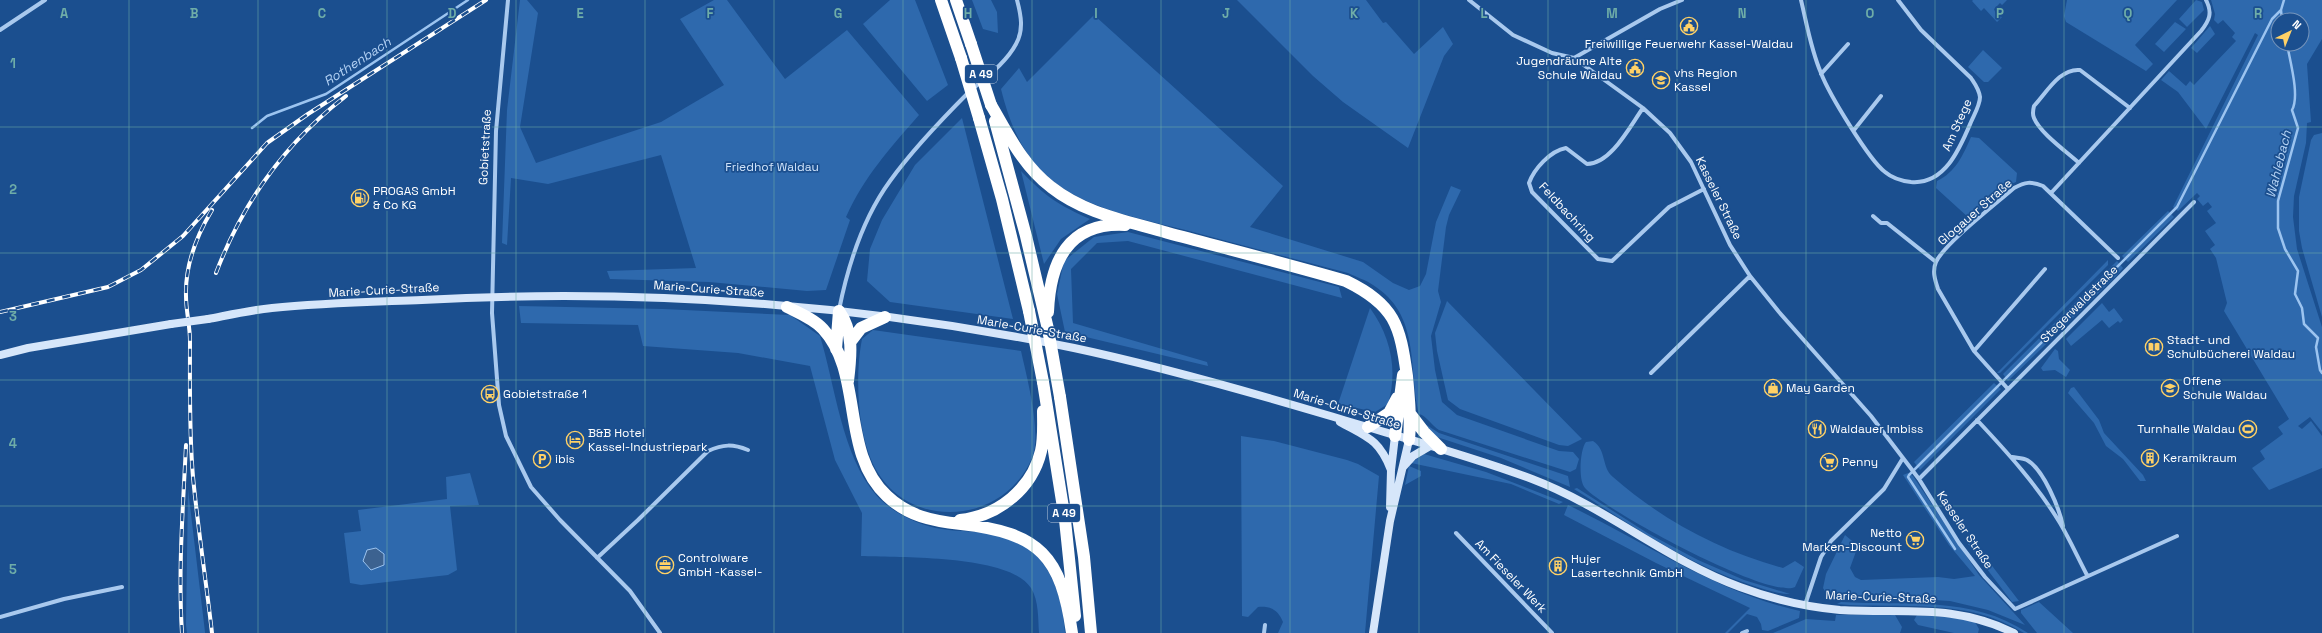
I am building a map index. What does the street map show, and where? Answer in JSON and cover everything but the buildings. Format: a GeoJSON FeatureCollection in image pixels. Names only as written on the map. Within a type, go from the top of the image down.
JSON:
{"type":"FeatureCollection","features":[{"type":"Feature","properties":{"kind":"highway","name":"A 49"},"geometry":{"type":"LineString","coordinates":[[941,0],[961,58],[999,186],[1029,311],[1044,390],[1065,520],[1077,633]]}},
{"type":"Feature","properties":{"kind":"highway","name":"A 49"},"geometry":{"type":"LineString","coordinates":[[956,0],[991,104],[1046,315],[1084,557],[1091,633]]}},
{"type":"Feature","properties":{"kind":"highway"},"geometry":{"type":"LineString","coordinates":[[991,104],[1023,158],[1051,187],[1079,205],[1138,226],[1346,281],[1366,291],[1387,309],[1394,320],[1402,342],[1411,415],[1409,440]]}},
{"type":"Feature","properties":{"kind":"highway"},"geometry":{"type":"LineString","coordinates":[[1046,315],[1053,272],[1058,260],[1070,244],[1081,235],[1098,228],[1114,225],[1138,226]]}},
{"type":"Feature","properties":{"kind":"highway"},"geometry":{"type":"LineString","coordinates":[[787,306],[822,328],[836,349],[847,382],[858,446],[873,479],[897,505],[912,514],[945,522],[1002,530],[1036,546],[1047,558],[1061,581],[1072,633]]}},
{"type":"Feature","properties":{"kind":"highway"},"geometry":{"type":"LineString","coordinates":[[839,311],[846,320],[851,341],[847,382]]}},
{"type":"Feature","properties":{"kind":"highway"},"geometry":{"type":"LineString","coordinates":[[836,349],[839,311]]}},
{"type":"Feature","properties":{"kind":"highway"},"geometry":{"type":"LineString","coordinates":[[851,341],[861,328],[886,317]]}},
{"type":"Feature","properties":{"kind":"highway"},"geometry":{"type":"LineString","coordinates":[[1395,436],[1405,362]]}},
{"type":"Feature","properties":{"kind":"highway"},"geometry":{"type":"LineString","coordinates":[[945,522],[977,517],[996,509],[1010,500],[1026,483],[1037,462],[1041,449],[1044,390]]}},
{"type":"Feature","properties":{"kind":"highway"},"geometry":{"type":"LineString","coordinates":[[1368,427],[1389,413],[1400,394]]}},
{"type":"Feature","properties":{"kind":"highway"},"geometry":{"type":"LineString","coordinates":[[1411,415],[1436,448]]}},
{"type":"Feature","properties":{"kind":"main road","name":"Marie-Curie-Straße"},"geometry":{"type":"LineString","coordinates":[[0,355],[28,348],[277,308],[492,296],[597,295],[787,306],[886,317],[1076,348],[1258,394],[1489,464],[1569,495],[1653,545],[1737,587],[1772,598],[1839,610],[1929,610],[1949,612],[1988,620],[2014,633]]}},
{"type":"Feature","properties":{"kind":"main road"},"geometry":{"type":"LineString","coordinates":[[1327,415],[1368,438],[1381,448],[1391,470]]}},
{"type":"Feature","properties":{"kind":"main road"},"geometry":{"type":"LineString","coordinates":[[1390,521],[1391,470],[1395,436]]}},
{"type":"Feature","properties":{"kind":"main road"},"geometry":{"type":"LineString","coordinates":[[1373,633],[1390,521],[1409,440]]}},
{"type":"Feature","properties":{"kind":"main road"},"geometry":{"type":"LineString","coordinates":[[1403,468],[1413,456],[1436,448]]}},
{"type":"Feature","properties":{"kind":"street"},"geometry":{"type":"LineString","coordinates":[[0,30],[45,0]]}},
{"type":"Feature","properties":{"kind":"street","name":"Gobietstraße"},"geometry":{"type":"LineString","coordinates":[[508,0],[495,138],[492,296],[493,344],[499,405],[506,436],[516,459],[532,487],[597,558],[630,590],[660,633]]}},
{"type":"Feature","properties":{"kind":"street"},"geometry":{"type":"LineString","coordinates":[[839,311],[844,284],[870,215],[890,181],[938,124],[1005,59],[1016,45],[1021,29],[1018,0]]}},
{"type":"Feature","properties":{"kind":"street","name":"Kasseler Straße"},"geometry":{"type":"LineString","coordinates":[[1469,0],[1513,35],[1552,53],[1574,58],[1659,121],[1692,162],[1730,246],[1750,276],[1779,312],[1871,416],[1919,479],[1959,543],[1985,577],[2015,609],[2087,575]]}},
{"type":"Feature","properties":{"kind":"street"},"geometry":{"type":"LineString","coordinates":[[1574,58],[1660,9],[1682,0]]}},
{"type":"Feature","properties":{"kind":"street","name":"Am Stege"},"geometry":{"type":"LineString","coordinates":[[1801,0],[1809,36],[1821,74],[1854,130],[1885,172],[1900,179],[1912,182],[1925,180],[1939,174],[1955,156],[1979,102],[1977,86],[1921,30],[1898,0]]}},
{"type":"Feature","properties":{"kind":"street"},"geometry":{"type":"LineString","coordinates":[[2051,193],[2209,22],[2210,7],[2206,0]]}},
{"type":"Feature","properties":{"kind":"street"},"geometry":{"type":"LineString","coordinates":[[1821,74],[1848,44]]}},
{"type":"Feature","properties":{"kind":"street"},"geometry":{"type":"LineString","coordinates":[[2079,163],[2041,128],[2034,118],[2034,106],[2065,72],[2072,69],[2080,70],[2130,108]]}},
{"type":"Feature","properties":{"kind":"street"},"geometry":{"type":"LineString","coordinates":[[1854,130],[1881,96]]}},
{"type":"Feature","properties":{"kind":"street","name":"Feldbachring"},"geometry":{"type":"LineString","coordinates":[[1642,108],[1622,140],[1600,161],[1587,164],[1566,148],[1557,149],[1532,174],[1529,183],[1532,192],[1598,259],[1612,261],[1669,207],[1704,190]]}},
{"type":"Feature","properties":{"kind":"street","name":"Glogauer Straße"},"geometry":{"type":"LineString","coordinates":[[2008,389],[1974,351],[1937,285],[1934,274],[1936,262],[1946,249],[2014,188],[2024,183],[2034,182],[2043,186],[2051,193],[2118,258]]}},
{"type":"Feature","properties":{"kind":"street","name":"Stegerwaldstraße"},"geometry":{"type":"LineString","coordinates":[[1919,479],[2194,202]]}},
{"type":"Feature","properties":{"kind":"street","name":"Glogauer Straße"},"geometry":{"type":"LineString","coordinates":[[1873,216],[1881,223],[1887,223],[1936,262]]}},
{"type":"Feature","properties":{"kind":"street"},"geometry":{"type":"LineString","coordinates":[[1974,351],[2045,269]]}},
{"type":"Feature","properties":{"kind":"street"},"geometry":{"type":"LineString","coordinates":[[1651,373],[1750,276]]}},
{"type":"Feature","properties":{"kind":"street"},"geometry":{"type":"LineString","coordinates":[[1977,420],[2012,456],[2065,530]]}},
{"type":"Feature","properties":{"kind":"street"},"geometry":{"type":"LineString","coordinates":[[597,558],[708,451],[721,445],[736,445],[748,450]]}},
{"type":"Feature","properties":{"kind":"street"},"geometry":{"type":"LineString","coordinates":[[2012,456],[2026,459],[2034,467],[2054,499],[2065,530],[2087,575],[2177,536]]}},
{"type":"Feature","properties":{"kind":"street"},"geometry":{"type":"LineString","coordinates":[[1805,605],[1821,557],[1832,541],[1884,489],[1903,458]]}},
{"type":"Feature","properties":{"kind":"street","name":"Am Fieseler Werk"},"geometry":{"type":"LineString","coordinates":[[1456,533],[1552,633]]}},
{"type":"Feature","properties":{"kind":"street"},"geometry":{"type":"LineString","coordinates":[[0,617],[64,599],[122,587]]}},
{"type":"Feature","properties":{"kind":"street"},"geometry":{"type":"LineString","coordinates":[[1264,633],[1265,625]]}},
{"type":"Feature","properties":{"kind":"street"},"geometry":{"type":"LineString","coordinates":[[1742,633],[1747,630]]}},
{"type":"Feature","properties":{"kind":"green space","name":"Friedhof Waldau"},"geometry":{"type":"Polygon","coordinates":[[[520,0],[527,0],[538,13],[520,127],[536,163],[661,122],[724,85],[680,19],[714,0],[727,0],[785,79],[847,30],[919,115],[878,163],[853,202],[846,217],[850,220],[826,290],[807,291],[709,282],[610,279],[607,271],[696,268],[661,155],[548,184],[511,178],[507,245],[502,243],[507,110],[520,0]]]}},
{"type":"Feature","properties":{"kind":"green space"},"geometry":{"type":"Polygon","coordinates":[[[890,0],[915,0],[948,85],[927,101],[863,24],[890,0]]]}},
{"type":"Feature","properties":{"kind":"green space"},"geometry":{"type":"Polygon","coordinates":[[[972,0],[991,0],[997,12],[998,33],[983,29],[972,0]]]}},
{"type":"Feature","properties":{"kind":"green space"},"geometry":{"type":"Polygon","coordinates":[[[1237,0],[1366,0],[1383,23],[1386,22],[1414,54],[1443,27],[1453,44],[1444,56],[1408,148],[1343,102],[1313,76],[1237,0]]]}},
{"type":"Feature","properties":{"kind":"green space"},"geometry":{"type":"Polygon","coordinates":[[[2007,0],[2002,5],[2000,3],[1994,9],[1996,14],[2002,17],[1997,22],[1984,8],[1981,11],[1972,1],[2007,0]]]}},
{"type":"Feature","properties":{"kind":"green space"},"geometry":{"type":"Polygon","coordinates":[[[2067,0],[2177,0],[2135,45],[2153,64],[2146,71],[2066,22],[2064,16],[2067,0]]]}},
{"type":"Feature","properties":{"kind":"green space"},"geometry":{"type":"Polygon","coordinates":[[[2196,0],[2202,2],[2204,10],[2187,27],[2179,19],[2196,0]]]}},
{"type":"Feature","properties":{"kind":"green space"},"geometry":{"type":"Polygon","coordinates":[[[2211,0],[2322,0],[2322,39],[2307,64],[2311,122],[2307,123],[2306,143],[2294,196],[2293,217],[2297,249],[2322,327],[2322,432],[2310,417],[2298,426],[2302,429],[2311,421],[2322,436],[2322,468],[2269,490],[2252,468],[2265,459],[2260,451],[2283,434],[2278,427],[2289,419],[2224,311],[2227,303],[2216,258],[2210,249],[2215,245],[2205,231],[2216,223],[2207,211],[2212,207],[2208,202],[2203,206],[2197,199],[2200,196],[2197,193],[2178,211],[2173,207],[2258,35],[2255,33],[2206,129],[2178,92],[2161,80],[2169,71],[2186,86],[2190,81],[2194,85],[2236,41],[2232,37],[2235,33],[2223,20],[2218,24],[2214,20],[2215,14],[2211,0]]]}},
{"type":"Feature","properties":{"kind":"green space"},"geometry":{"type":"Polygon","coordinates":[[[1094,15],[1283,186],[1250,227],[1363,262],[1393,283],[1409,290],[1420,286],[1426,274],[1436,222],[1451,186],[1461,190],[1449,215],[1446,227],[1438,291],[1441,302],[1431,336],[1435,370],[1442,402],[1457,415],[1559,451],[1573,452],[1579,459],[1576,469],[1570,472],[1439,430],[1425,417],[1419,414],[1410,344],[1406,327],[1399,311],[1388,297],[1370,283],[1348,273],[1116,212],[1079,197],[1062,188],[1047,176],[1030,157],[1017,136],[1001,89],[1019,68],[1027,82],[1094,15]]]}},
{"type":"Feature","properties":{"kind":"green space"},"geometry":{"type":"Polygon","coordinates":[[[2175,22],[2186,29],[2164,52],[2155,44],[2175,22]]]}},
{"type":"Feature","properties":{"kind":"green space"},"geometry":{"type":"Polygon","coordinates":[[[2210,26],[2215,34],[2197,53],[2191,48],[2210,26]]]}},
{"type":"Feature","properties":{"kind":"green space"},"geometry":{"type":"Polygon","coordinates":[[[1983,50],[2002,68],[1988,82],[1984,82],[1968,67],[1983,50]]]}},
{"type":"Feature","properties":{"kind":"green space"},"geometry":{"type":"Polygon","coordinates":[[[962,118],[1013,319],[890,302],[867,281],[870,249],[882,220],[915,165],[962,118]]]}},
{"type":"Feature","properties":{"kind":"green space"},"geometry":{"type":"Polygon","coordinates":[[[2322,133],[2322,317],[2302,248],[2299,231],[2299,197],[2311,140],[2314,135],[2322,133]]]}},
{"type":"Feature","properties":{"kind":"green space"},"geometry":{"type":"Polygon","coordinates":[[[1971,137],[1979,138],[2017,173],[2016,182],[2009,185],[1969,218],[1936,188],[1937,181],[1954,168],[1971,137]]]}},
{"type":"Feature","properties":{"kind":"green space"},"geometry":{"type":"Polygon","coordinates":[[[1021,171],[1052,199],[1090,219],[1061,239],[1044,264],[1021,171]]]}},
{"type":"Feature","properties":{"kind":"green space"},"geometry":{"type":"Polygon","coordinates":[[[2168,211],[2174,217],[2128,262],[2122,256],[2168,211]]]}},
{"type":"Feature","properties":{"kind":"green space"},"geometry":{"type":"Polygon","coordinates":[[[1128,232],[1339,287],[1342,298],[1128,241],[1097,243],[1071,269],[1073,323],[1207,362],[1208,366],[1065,332],[1057,294],[1064,261],[1094,237],[1128,232]]]}},
{"type":"Feature","properties":{"kind":"green space"},"geometry":{"type":"Polygon","coordinates":[[[2108,260],[2108,265],[2000,373],[1997,373],[2108,260]]]}},
{"type":"Feature","properties":{"kind":"green space"},"geometry":{"type":"Polygon","coordinates":[[[2117,261],[2123,268],[2117,275],[2008,381],[2003,374],[2117,261]]]}},
{"type":"Feature","properties":{"kind":"green space"},"geometry":{"type":"Polygon","coordinates":[[[1447,301],[1582,439],[1568,446],[1559,445],[1460,409],[1448,400],[1437,351],[1435,333],[1447,301]]]}},
{"type":"Feature","properties":{"kind":"green space"},"geometry":{"type":"Polygon","coordinates":[[[2102,303],[2109,312],[2114,308],[2123,320],[2120,323],[2118,321],[2109,328],[2102,320],[2071,346],[2066,339],[2102,303]]]}},
{"type":"Feature","properties":{"kind":"green space"},"geometry":{"type":"Polygon","coordinates":[[[519,306],[663,309],[790,315],[820,336],[847,440],[864,479],[876,495],[897,512],[924,525],[949,530],[997,534],[1014,540],[1027,548],[1039,558],[1055,585],[1060,600],[1065,633],[1039,633],[1037,604],[1034,593],[1031,588],[1019,577],[1001,569],[978,563],[952,560],[861,556],[862,513],[835,460],[810,366],[738,353],[643,346],[638,325],[521,323],[519,306]]]}},
{"type":"Feature","properties":{"kind":"green space"},"geometry":{"type":"Polygon","coordinates":[[[1370,308],[1388,342],[1392,366],[1391,391],[1388,404],[1375,412],[1338,404],[1370,308]]]}},
{"type":"Feature","properties":{"kind":"green space"},"geometry":{"type":"Polygon","coordinates":[[[873,330],[1021,351],[1030,390],[1034,420],[1035,447],[1032,458],[1018,481],[1000,497],[978,508],[954,512],[930,510],[908,501],[888,486],[873,464],[868,450],[859,402],[858,385],[862,339],[873,330]]]}},
{"type":"Feature","properties":{"kind":"green space"},"geometry":{"type":"Polygon","coordinates":[[[2055,349],[2058,351],[2059,359],[2070,370],[2066,377],[2055,370],[2043,371],[2041,368],[2055,349]]]}},
{"type":"Feature","properties":{"kind":"green space"},"geometry":{"type":"Polygon","coordinates":[[[1994,383],[2001,389],[1920,470],[1914,462],[1994,383]]]}},
{"type":"Feature","properties":{"kind":"green space"},"geometry":{"type":"Polygon","coordinates":[[[2074,387],[2099,420],[2104,433],[2143,475],[2146,481],[2140,481],[2123,459],[2106,446],[2094,423],[2068,393],[2071,388],[2074,387]]]}},
{"type":"Feature","properties":{"kind":"green space"},"geometry":{"type":"Polygon","coordinates":[[[1425,424],[1439,433],[1568,476],[1570,487],[1501,458],[1437,437],[1432,434],[1425,424]]]}},
{"type":"Feature","properties":{"kind":"green space"},"geometry":{"type":"Polygon","coordinates":[[[1241,436],[1274,441],[1347,460],[1358,464],[1379,476],[1365,633],[1278,633],[1283,622],[1279,614],[1267,607],[1258,607],[1248,617],[1242,616],[1241,436]]]}},
{"type":"Feature","properties":{"kind":"green space"},"geometry":{"type":"Polygon","coordinates":[[[1593,441],[1600,449],[1609,473],[1613,477],[1651,507],[1672,520],[1714,543],[1737,553],[1783,568],[1795,561],[1804,567],[1795,587],[1780,587],[1755,580],[1723,567],[1654,533],[1599,499],[1585,488],[1581,479],[1582,451],[1586,442],[1593,441]]]}},
{"type":"Feature","properties":{"kind":"green space"},"geometry":{"type":"Polygon","coordinates":[[[1424,454],[1486,472],[1563,502],[1559,504],[1511,484],[1411,463],[1424,454]]]}},
{"type":"Feature","properties":{"kind":"green space"},"geometry":{"type":"Polygon","coordinates":[[[1409,466],[1421,471],[1421,476],[1405,485],[1409,466]]]}},
{"type":"Feature","properties":{"kind":"green space"},"geometry":{"type":"Polygon","coordinates":[[[470,473],[479,505],[450,506],[457,570],[448,575],[361,585],[350,583],[344,533],[361,531],[358,510],[447,499],[446,477],[470,473]]]}},
{"type":"Feature","properties":{"kind":"green space"},"geometry":{"type":"Polygon","coordinates":[[[1908,473],[1913,476],[1979,575],[2025,625],[1988,610],[1950,601],[1917,599],[1848,599],[1826,593],[1823,588],[1826,574],[1845,535],[1858,546],[1850,568],[1855,577],[1861,580],[1938,577],[1954,579],[1975,576],[1949,545],[1903,475],[1908,473]]]}},
{"type":"Feature","properties":{"kind":"green space"},"geometry":{"type":"Polygon","coordinates":[[[1577,488],[1649,534],[1698,560],[1744,580],[1790,594],[1760,588],[1704,566],[1638,530],[1574,489],[1577,488]]]}},
{"type":"Feature","properties":{"kind":"green space"},"geometry":{"type":"Polygon","coordinates":[[[188,489],[205,633],[187,633],[186,625],[188,489]]]}},
{"type":"Feature","properties":{"kind":"green space"},"geometry":{"type":"Polygon","coordinates":[[[1568,505],[1710,579],[1769,603],[1800,611],[1799,618],[1768,631],[1762,630],[1761,624],[1757,617],[1747,614],[1728,633],[1725,633],[1750,608],[1656,563],[1564,515],[1568,505]]]}},
{"type":"Feature","properties":{"kind":"green space"},"geometry":{"type":"Polygon","coordinates":[[[1973,541],[2019,601],[2012,602],[1968,544],[1973,541]]]}},
{"type":"Feature","properties":{"kind":"green space"},"geometry":{"type":"Polygon","coordinates":[[[1841,602],[1938,605],[1961,608],[1984,613],[2006,621],[2028,633],[2024,633],[2001,621],[1956,609],[1837,604],[1841,602]]]}},
{"type":"Feature","properties":{"kind":"green space"},"geometry":{"type":"Polygon","coordinates":[[[2039,602],[2073,633],[2037,633],[2021,613],[2021,610],[2039,602]]]}},
{"type":"Feature","properties":{"kind":"green space"},"geometry":{"type":"Polygon","coordinates":[[[1836,615],[1895,615],[1902,627],[1900,633],[1773,633],[1806,619],[1835,621],[1836,615]]]}},
{"type":"Feature","properties":{"kind":"green space"},"geometry":{"type":"Polygon","coordinates":[[[1917,615],[1949,617],[1975,622],[1979,629],[1978,633],[1954,633],[1918,625],[1914,620],[1917,615]]]}},
{"type":"Feature","properties":{"kind":"shaded area"},"geometry":{"type":"Polygon","coordinates":[[[376,548],[384,554],[384,565],[371,570],[363,561],[367,550],[376,548]]]}},
{"type":"Feature","properties":{"kind":"waterway","name":"Rothenbach"},"geometry":{"type":"LineString","coordinates":[[252,128],[267,116],[326,94],[468,0]]}},
{"type":"Feature","properties":{"kind":"waterway","name":"Wahlebach"},"geometry":{"type":"LineString","coordinates":[[2281,12],[2284,0]]}},
{"type":"Feature","properties":{"kind":"waterway"},"geometry":{"type":"LineString","coordinates":[[1955,549],[1908,477],[1909,475],[2177,207],[2272,19],[2281,10]]}},
{"type":"Feature","properties":{"kind":"waterway","name":"Wahlebach"},"geometry":{"type":"LineString","coordinates":[[2289,52],[2295,87],[2294,104],[2292,110],[2298,128],[2278,201],[2278,228],[2285,249],[2298,271],[2295,294],[2302,308],[2304,324],[2318,338],[2316,347],[2320,370],[2322,373]]}},
{"type":"Feature","properties":{"kind":"railway"},"geometry":{"type":"LineString","coordinates":[[0,312],[108,287],[141,270],[183,236],[267,143],[308,114],[486,0]]}},
{"type":"Feature","properties":{"kind":"railway"},"geometry":{"type":"LineString","coordinates":[[216,273],[239,222],[269,175],[304,133],[346,96]]}},
{"type":"Feature","properties":{"kind":"railway"},"geometry":{"type":"LineString","coordinates":[[212,210],[201,230],[193,251],[186,285],[190,335],[190,426],[193,477],[212,633]]}},
{"type":"Feature","properties":{"kind":"railway"},"geometry":{"type":"LineString","coordinates":[[182,633],[181,562],[186,445]]}},
{"type":"Feature","properties":{"kind":"place","name":"Freiwillige Feuerwehr Kassel-Waldau"},"geometry":{"type":"Point","coordinates":[1689,26]}},
{"type":"Feature","properties":{"kind":"place","name":"Jugendräume Alte Schule Waldau"},"geometry":{"type":"Point","coordinates":[1635,68]}},
{"type":"Feature","properties":{"kind":"place","name":"vhs Region Kassel"},"geometry":{"type":"Point","coordinates":[1661,80]}},
{"type":"Feature","properties":{"kind":"place","name":"PROGAS GmbH & Co KG"},"geometry":{"type":"Point","coordinates":[360,198]}},
{"type":"Feature","properties":{"kind":"place","name":"Stadt- und Schulbücherei Waldau"},"geometry":{"type":"Point","coordinates":[2154,347]}},
{"type":"Feature","properties":{"kind":"place","name":"May Garden"},"geometry":{"type":"Point","coordinates":[1773,388]}},
{"type":"Feature","properties":{"kind":"place","name":"Offene Schule Waldau"},"geometry":{"type":"Point","coordinates":[2170,388]}},
{"type":"Feature","properties":{"kind":"place","name":"Gobietstraße 1"},"geometry":{"type":"Point","coordinates":[490,394]}},
{"type":"Feature","properties":{"kind":"place","name":"Waldauer Imbiss"},"geometry":{"type":"Point","coordinates":[1817,429]}},
{"type":"Feature","properties":{"kind":"place","name":"Turnhalle Waldau"},"geometry":{"type":"Point","coordinates":[2248,429]}},
{"type":"Feature","properties":{"kind":"place","name":"B&B Hotel Kassel-Industriepark"},"geometry":{"type":"Point","coordinates":[575,440]}},
{"type":"Feature","properties":{"kind":"place","name":"Keramikraum"},"geometry":{"type":"Point","coordinates":[2150,458]}},
{"type":"Feature","properties":{"kind":"place","name":"ibis"},"geometry":{"type":"Point","coordinates":[542,459]}},
{"type":"Feature","properties":{"kind":"place","name":"Penny"},"geometry":{"type":"Point","coordinates":[1829,462]}},
{"type":"Feature","properties":{"kind":"place","name":"Netto Marken-Discount"},"geometry":{"type":"Point","coordinates":[1915,540]}},
{"type":"Feature","properties":{"kind":"place","name":"Controlware GmbH -Kassel-"},"geometry":{"type":"Point","coordinates":[665,565]}},
{"type":"Feature","properties":{"kind":"place","name":"Hujer Lasertechnik GmbH"},"geometry":{"type":"Point","coordinates":[1558,566]}}]}
